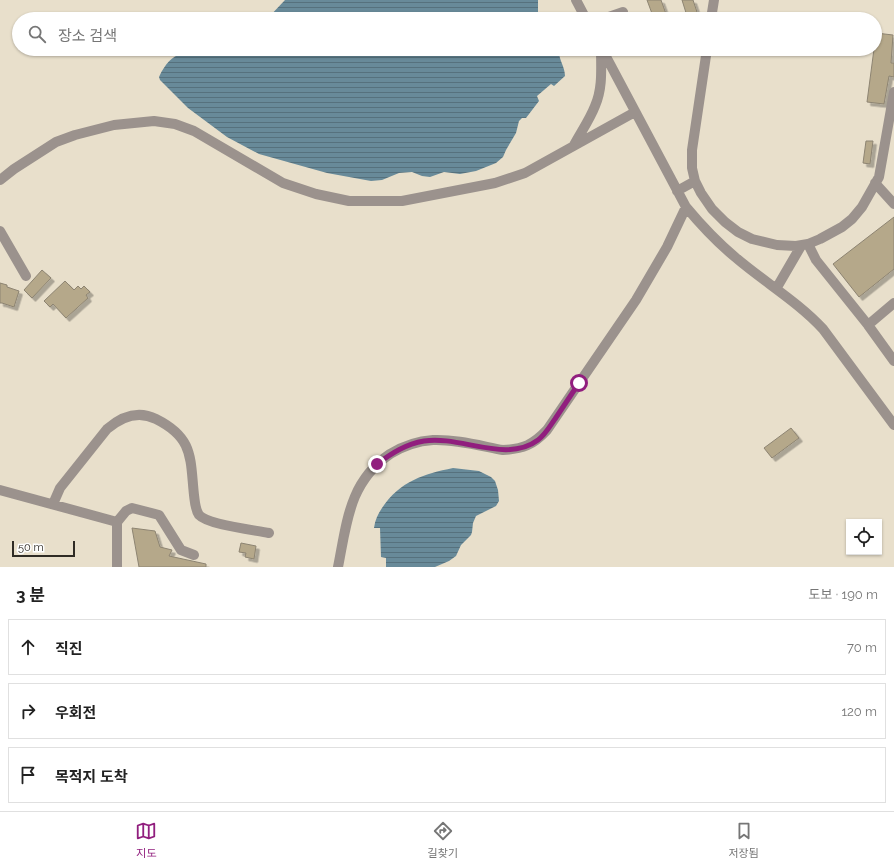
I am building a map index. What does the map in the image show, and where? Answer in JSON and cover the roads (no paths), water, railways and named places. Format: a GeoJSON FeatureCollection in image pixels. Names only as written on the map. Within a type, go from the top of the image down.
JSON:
{"type":"FeatureCollection","features":[{"type":"Feature","properties":{"kind":"lane"},"geometry":{"type":"LineString","coordinates":[[576,0],[582,12]]}},
{"type":"Feature","properties":{"kind":"lane"},"geometry":{"type":"LineString","coordinates":[[712,12],[714,0]]}},
{"type":"Feature","properties":{"kind":"lane"},"geometry":{"type":"LineString","coordinates":[[574,145],[596,105],[602,73],[601,56]]}},
{"type":"Feature","properties":{"kind":"lane"},"geometry":{"type":"LineString","coordinates":[[605,56],[686,206],[704,228],[735,257],[812,317],[824,329],[894,425]]}},
{"type":"Feature","properties":{"kind":"lane"},"geometry":{"type":"LineString","coordinates":[[706,56],[692,150],[692,168],[695,181],[712,209],[725,222],[738,232],[752,239],[777,245],[804,245],[842,227],[852,219],[865,201],[880,170],[894,92]]}},
{"type":"Feature","properties":{"kind":"lane"},"geometry":{"type":"LineString","coordinates":[[0,180],[14,169],[50,146],[69,137],[114,125],[154,121],[176,124],[194,131],[282,184],[316,194],[349,201],[402,201],[495,183],[525,173],[635,112]]}},
{"type":"Feature","properties":{"kind":"lane"},"geometry":{"type":"LineString","coordinates":[[677,191],[695,181]]}},
{"type":"Feature","properties":{"kind":"lane"},"geometry":{"type":"LineString","coordinates":[[875,183],[894,204]]}},
{"type":"Feature","properties":{"kind":"lane"},"geometry":{"type":"LineString","coordinates":[[338,567],[351,509],[358,489],[371,470],[396,450],[410,444],[434,440],[448,440],[503,450],[522,448],[539,439],[636,300],[667,247],[686,206]]}},
{"type":"Feature","properties":{"kind":"lane"},"geometry":{"type":"LineString","coordinates":[[0,231],[26,276]]}},
{"type":"Feature","properties":{"kind":"lane"},"geometry":{"type":"LineString","coordinates":[[776,289],[804,245]]}},
{"type":"Feature","properties":{"kind":"lane"},"geometry":{"type":"LineString","coordinates":[[804,245],[868,325],[894,361]]}},
{"type":"Feature","properties":{"kind":"lane"},"geometry":{"type":"LineString","coordinates":[[868,325],[894,303]]}},
{"type":"Feature","properties":{"kind":"lane"},"geometry":{"type":"LineString","coordinates":[[53,504],[60,488],[107,429],[114,423],[126,417],[135,414],[144,415],[152,417],[168,426],[181,438],[188,448],[191,459],[196,508],[199,515],[211,522],[269,533]]}},
{"type":"Feature","properties":{"kind":"lane"},"geometry":{"type":"LineString","coordinates":[[0,490],[117,522]]}},
{"type":"Feature","properties":{"kind":"lane"},"geometry":{"type":"LineString","coordinates":[[117,567],[117,522],[126,511],[132,508],[159,516],[181,550],[194,555]]}},
{"type":"Feature","properties":{"kind":"water"},"geometry":{"type":"Polygon","coordinates":[[[285,0],[538,0],[538,12],[274,12],[285,0]]]}},
{"type":"Feature","properties":{"kind":"water"},"geometry":{"type":"Polygon","coordinates":[[[560,56],[565,76],[554,86],[551,84],[537,96],[539,101],[526,118],[522,118],[519,121],[516,133],[503,157],[496,163],[476,171],[460,174],[444,172],[430,177],[412,172],[399,173],[382,180],[371,181],[327,173],[259,154],[227,137],[188,108],[160,80],[159,77],[164,68],[169,61],[175,57],[560,56]]]}},
{"type":"Feature","properties":{"kind":"water"},"geometry":{"type":"Polygon","coordinates":[[[453,468],[479,471],[491,477],[495,481],[498,490],[499,501],[496,506],[476,516],[471,535],[461,545],[456,556],[449,561],[435,567],[386,567],[386,558],[381,557],[380,528],[374,528],[377,517],[382,508],[397,491],[413,480],[432,473],[453,468]]]}}]}
